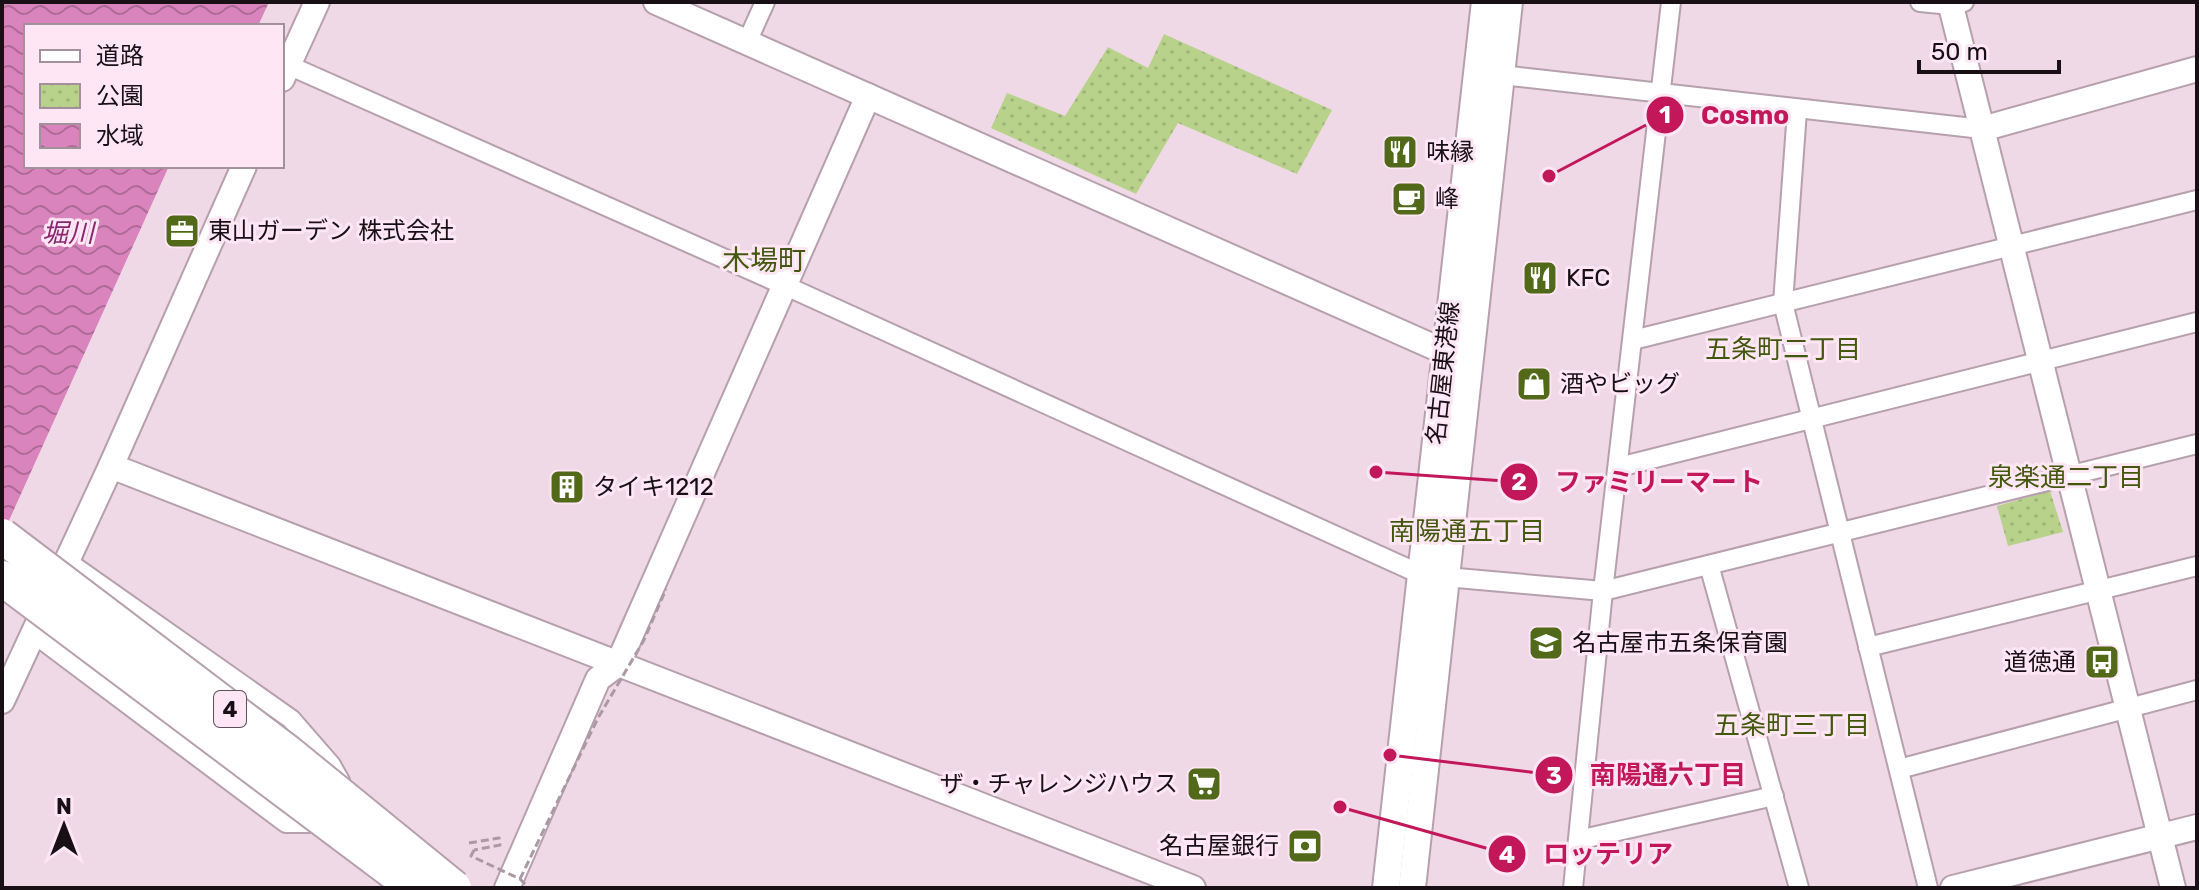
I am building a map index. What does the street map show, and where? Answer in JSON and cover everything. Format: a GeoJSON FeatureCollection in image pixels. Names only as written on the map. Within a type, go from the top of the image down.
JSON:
{"type":"FeatureCollection","features":[{"type":"Feature","properties":{"kind":"highway","name":"4"},"geometry":{"type":"LineString","coordinates":[[2,536],[287,752],[454,888]]}},
{"type":"Feature","properties":{"kind":"highway","name":"4"},"geometry":{"type":"LineString","coordinates":[[2,578],[415,888]]}},
{"type":"Feature","properties":{"kind":"main road","name":"名古屋東港線"},"geometry":{"type":"LineString","coordinates":[[1412,888],[1434,576],[1445,352],[1485,2]]}},
{"type":"Feature","properties":{"kind":"main road","name":"名古屋東港線"},"geometry":{"type":"LineString","coordinates":[[1386,888],[1471,354],[1509,2]]}},
{"type":"Feature","properties":{"kind":"street"},"geometry":{"type":"LineString","coordinates":[[317,2],[285,72],[786,286],[1434,576],[1603,591],[2197,444]]}},
{"type":"Feature","properties":{"kind":"street"},"geometry":{"type":"LineString","coordinates":[[656,2],[1445,352],[1471,354]]}},
{"type":"Feature","properties":{"kind":"street"},"geometry":{"type":"LineString","coordinates":[[747,42],[765,2]]}},
{"type":"Feature","properties":{"kind":"street"},"geometry":{"type":"LineString","coordinates":[[1573,888],[1603,591],[1671,2]]}},
{"type":"Feature","properties":{"kind":"street"},"geometry":{"type":"LineString","coordinates":[[1920,2],[1955,3],[1982,129],[2173,888]]}},
{"type":"Feature","properties":{"kind":"street"},"geometry":{"type":"LineString","coordinates":[[1502,75],[1797,111],[1982,129],[2197,69]]}},
{"type":"Feature","properties":{"kind":"street"},"geometry":{"type":"LineString","coordinates":[[513,883],[598,679],[618,664],[868,96]]}},
{"type":"Feature","properties":{"kind":"street"},"geometry":{"type":"LineString","coordinates":[[1797,111],[1783,303],[1928,888]]}},
{"type":"Feature","properties":{"kind":"street"},"geometry":{"type":"LineString","coordinates":[[2,701],[68,562],[243,168]]}},
{"type":"Feature","properties":{"kind":"street"},"geometry":{"type":"LineString","coordinates":[[1633,340],[2197,200]]}},
{"type":"Feature","properties":{"kind":"street"},"geometry":{"type":"LineString","coordinates":[[1619,467],[2197,322]]}},
{"type":"Feature","properties":{"kind":"street"},"geometry":{"type":"LineString","coordinates":[[111,466],[1193,888]]}},
{"type":"Feature","properties":{"kind":"street"},"geometry":{"type":"LineString","coordinates":[[33,633],[286,823],[309,823],[332,805],[340,781],[331,765],[291,719],[68,562]]}},
{"type":"Feature","properties":{"kind":"street"},"geometry":{"type":"LineString","coordinates":[[1709,565],[1799,888]]}},
{"type":"Feature","properties":{"kind":"street"},"geometry":{"type":"LineString","coordinates":[[1868,647],[2197,566]]}},
{"type":"Feature","properties":{"kind":"street"},"geometry":{"type":"LineString","coordinates":[[1899,769],[2197,690]]}},
{"type":"Feature","properties":{"kind":"street"},"geometry":{"type":"LineString","coordinates":[[228,729],[302,779],[423,888]]}},
{"type":"Feature","properties":{"kind":"street"},"geometry":{"type":"LineString","coordinates":[[1578,840],[1774,796]]}},
{"type":"Feature","properties":{"kind":"street"},"geometry":{"type":"LineString","coordinates":[[332,805],[444,888]]}},
{"type":"Feature","properties":{"kind":"street"},"geometry":{"type":"LineString","coordinates":[[1953,888],[2197,827]]}},
{"type":"Feature","properties":{"kind":"path"},"geometry":{"type":"LineString","coordinates":[[513,883],[598,718],[644,640],[666,589]]}},
{"type":"Feature","properties":{"kind":"path"},"geometry":{"type":"LineString","coordinates":[[469,843],[499,838],[500,845],[474,850],[471,856],[513,883],[529,888]]}},
{"type":"Feature","properties":{"kind":"green space"},"geometry":{"type":"Polygon","coordinates":[[[1164,34],[1332,110],[1297,174],[1178,123],[1136,194],[991,128],[1007,93],[1065,116],[1108,47],[1148,68],[1164,34]]]}},
{"type":"Feature","properties":{"kind":"green space"},"geometry":{"type":"Polygon","coordinates":[[[2050,491],[2063,532],[2008,546],[1997,506],[2050,491]]]}},
{"type":"Feature","properties":{"kind":"water","name":"堀川"},"geometry":{"type":"Polygon","coordinates":[[[2,2],[269,2],[259,24],[24,24],[24,168],[168,168],[2,536],[2,2]]]}},
{"type":"Feature","properties":{"kind":"place","name":"味縁"},"geometry":{"type":"Point","coordinates":[1400,152]}},
{"type":"Feature","properties":{"kind":"place","name":"Cosmo"},"geometry":{"type":"Point","coordinates":[1549,176]}},
{"type":"Feature","properties":{"kind":"place","name":"峰"},"geometry":{"type":"Point","coordinates":[1409,199]}},
{"type":"Feature","properties":{"kind":"place","name":"東山ガーデン 株式会社"},"geometry":{"type":"Point","coordinates":[182,231]}},
{"type":"Feature","properties":{"kind":"place","name":"KFC"},"geometry":{"type":"Point","coordinates":[1540,278]}},
{"type":"Feature","properties":{"kind":"place","name":"酒やビッグ"},"geometry":{"type":"Point","coordinates":[1534,384]}},
{"type":"Feature","properties":{"kind":"place","name":"ファミリーマート"},"geometry":{"type":"Point","coordinates":[1376,472]}},
{"type":"Feature","properties":{"kind":"place","name":"タイキ1212"},"geometry":{"type":"Point","coordinates":[567,487]}},
{"type":"Feature","properties":{"kind":"place","name":"名古屋市五条保育園"},"geometry":{"type":"Point","coordinates":[1546,643]}},
{"type":"Feature","properties":{"kind":"place","name":"道徳通"},"geometry":{"type":"Point","coordinates":[2102,662]}},
{"type":"Feature","properties":{"kind":"place","name":"南陽通六丁目"},"geometry":{"type":"Point","coordinates":[1390,755]}},
{"type":"Feature","properties":{"kind":"place","name":"ザ・チャレンジハウス"},"geometry":{"type":"Point","coordinates":[1204,784]}},
{"type":"Feature","properties":{"kind":"place","name":"ロッテリア"},"geometry":{"type":"Point","coordinates":[1340,807]}},
{"type":"Feature","properties":{"kind":"place","name":"名古屋銀行"},"geometry":{"type":"Point","coordinates":[1305,846]}},
{"type":"Feature","properties":{"kind":"district","name":"木場町"},"geometry":{"type":"Point","coordinates":[764,260]}},
{"type":"Feature","properties":{"kind":"district","name":"五条町二丁目"},"geometry":{"type":"Point","coordinates":[1783,349]}},
{"type":"Feature","properties":{"kind":"district","name":"泉楽通二丁目"},"geometry":{"type":"Point","coordinates":[2066,477]}},
{"type":"Feature","properties":{"kind":"district","name":"南陽通五丁目"},"geometry":{"type":"Point","coordinates":[1467,531]}},
{"type":"Feature","properties":{"kind":"district","name":"五条町三丁目"},"geometry":{"type":"Point","coordinates":[1792,725]}}]}
